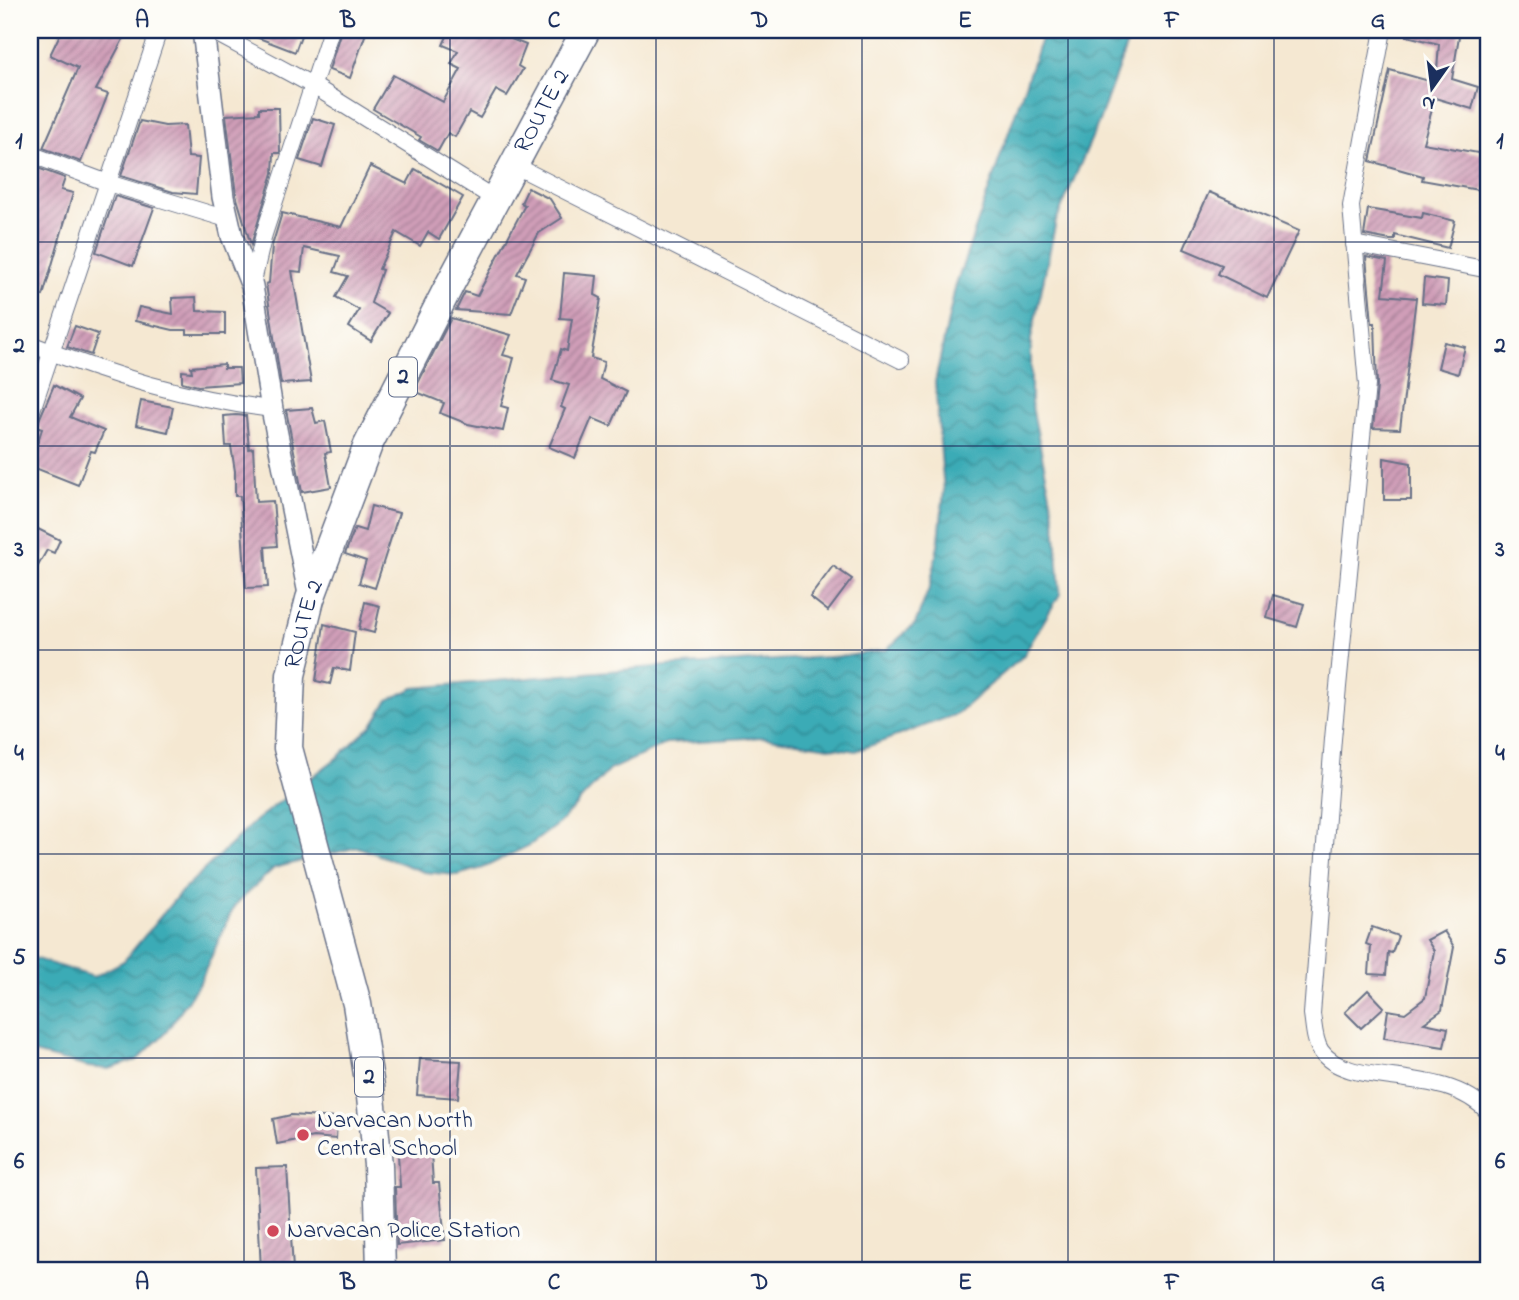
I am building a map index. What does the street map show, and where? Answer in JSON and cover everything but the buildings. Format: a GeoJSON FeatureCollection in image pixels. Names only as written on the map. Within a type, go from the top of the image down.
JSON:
{"type":"FeatureCollection","features":[{"type":"Feature","properties":{"kind":"highway","name":"ROUTE 2"},"geometry":{"type":"LineString","coordinates":[[381,1270],[378,1165],[370,1087],[357,1004],[324,890],[288,748],[291,675],[310,599],[368,445],[586,30]]}},
{"type":"Feature","properties":{"kind":"street"},"geometry":{"type":"LineString","coordinates":[[30,416],[159,30]]}},
{"type":"Feature","properties":{"kind":"street"},"geometry":{"type":"LineString","coordinates":[[203,30],[213,130],[227,219],[252,286],[272,409],[310,599]]}},
{"type":"Feature","properties":{"kind":"street"},"geometry":{"type":"LineString","coordinates":[[211,30],[312,85],[495,199]]}},
{"type":"Feature","properties":{"kind":"street"},"geometry":{"type":"LineString","coordinates":[[252,286],[264,234],[331,30]]}},
{"type":"Feature","properties":{"kind":"street"},"geometry":{"type":"LineString","coordinates":[[1383,30],[1356,166],[1351,206],[1367,385],[1333,739],[1312,1014],[1322,1052],[1336,1064],[1360,1072],[1438,1083],[1460,1089],[1478,1100],[1489,1113]]}},
{"type":"Feature","properties":{"kind":"street"},"geometry":{"type":"LineString","coordinates":[[30,154],[108,183],[227,219]]}},
{"type":"Feature","properties":{"kind":"street"},"geometry":{"type":"LineString","coordinates":[[514,165],[901,360]]}},
{"type":"Feature","properties":{"kind":"street"},"geometry":{"type":"LineString","coordinates":[[1354,244],[1489,270]]}},
{"type":"Feature","properties":{"kind":"street"},"geometry":{"type":"LineString","coordinates":[[30,344],[179,394],[218,403],[272,409]]}},
{"type":"Feature","properties":{"kind":"water"},"geometry":{"type":"Polygon","coordinates":[[[1044,30],[1132,30],[1099,121],[1056,221],[1031,339],[1031,402],[1055,519],[1060,594],[1023,656],[957,714],[856,751],[763,737],[668,743],[609,770],[559,823],[530,845],[483,868],[457,875],[424,872],[358,847],[274,868],[234,906],[200,982],[166,1032],[137,1060],[109,1069],[88,1067],[30,1052],[30,957],[94,977],[124,961],[180,893],[256,820],[338,757],[372,725],[388,700],[414,688],[665,666],[846,656],[886,650],[915,624],[930,586],[939,540],[944,491],[935,382],[955,288],[1044,30]]]}},
{"type":"Feature","properties":{"kind":"place","name":"Narvacan North Central School"},"geometry":{"type":"Point","coordinates":[303,1135]}},
{"type":"Feature","properties":{"kind":"place","name":"Narvacan Police Station"},"geometry":{"type":"Point","coordinates":[273,1231]}}]}
